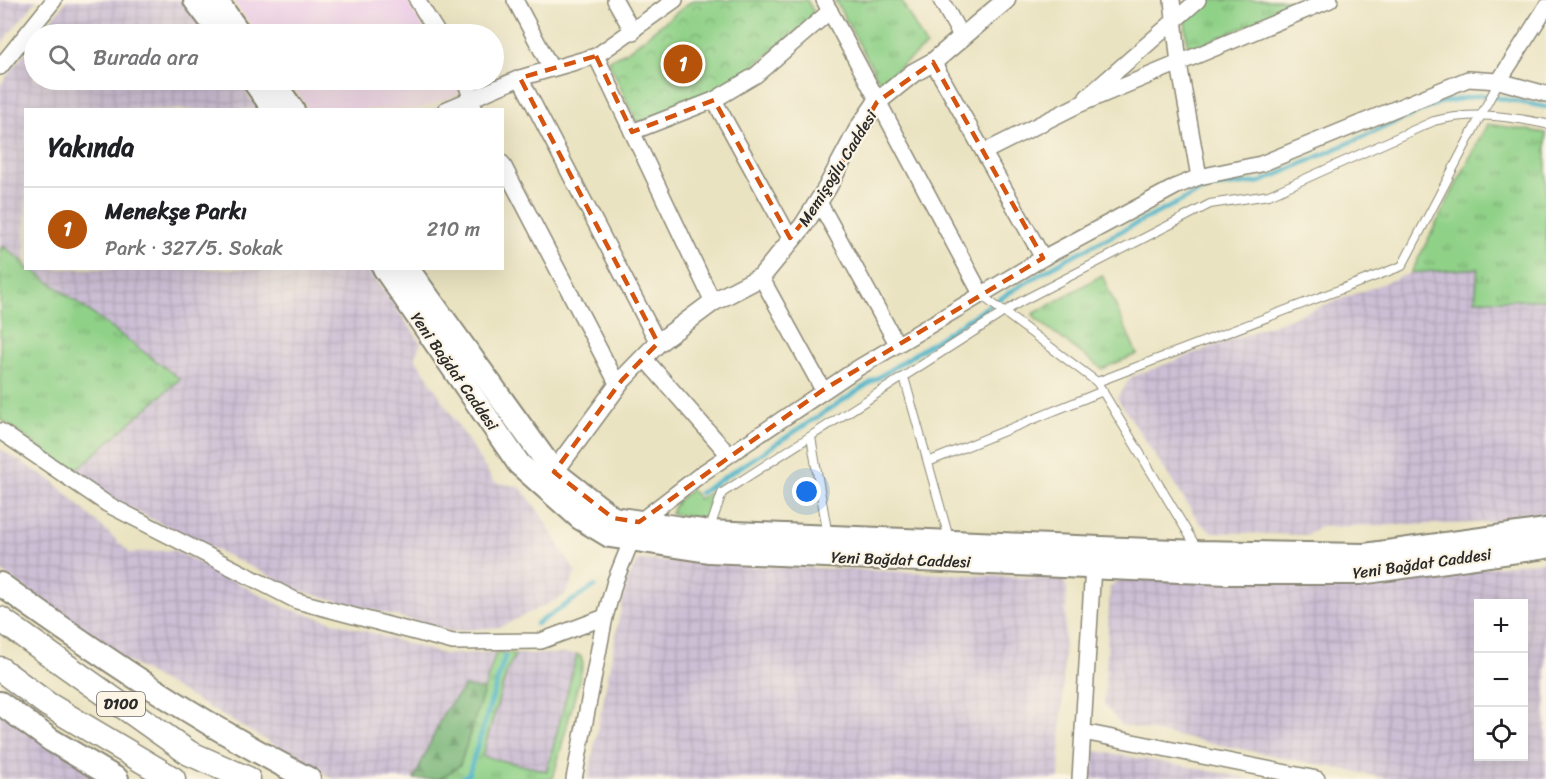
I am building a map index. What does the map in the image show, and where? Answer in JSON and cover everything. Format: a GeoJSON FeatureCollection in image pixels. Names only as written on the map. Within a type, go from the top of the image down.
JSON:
{"type":"FeatureCollection","features":[{"type":"Feature","properties":{"kind":"highway","name":"D100"},"geometry":{"type":"LineString","coordinates":[[0,619],[189,753],[248,779]]}},
{"type":"Feature","properties":{"kind":"highway","name":"D100"},"geometry":{"type":"LineString","coordinates":[[0,669],[46,704],[173,779]]}},
{"type":"Feature","properties":{"kind":"main road"},"geometry":{"type":"LineString","coordinates":[[195,0],[213,24]]}},
{"type":"Feature","properties":{"kind":"main road"},"geometry":{"type":"LineString","coordinates":[[222,2],[234,24]]}},
{"type":"Feature","properties":{"kind":"main road"},"geometry":{"type":"LineString","coordinates":[[260,90],[273,108]]}},
{"type":"Feature","properties":{"kind":"main road"},"geometry":{"type":"LineString","coordinates":[[279,90],[292,108]]}},
{"type":"Feature","properties":{"kind":"main road","name":"Yeni Bağdat Caddesi"},"geometry":{"type":"LineString","coordinates":[[385,270],[519,464],[580,518],[610,536],[636,531],[709,532],[1200,552],[1365,555],[1546,530]]}},
{"type":"Feature","properties":{"kind":"main road","name":"Yeni Bağdat Caddesi"},"geometry":{"type":"LineString","coordinates":[[408,270],[554,472],[613,518],[636,531],[708,551],[1227,573],[1360,573],[1546,547]]}},
{"type":"Feature","properties":{"kind":"main road"},"geometry":{"type":"LineString","coordinates":[[0,584],[89,648],[248,748],[309,779]]}},
{"type":"Feature","properties":{"kind":"main road"},"geometry":{"type":"LineString","coordinates":[[0,703],[51,740],[117,779]]}},
{"type":"Feature","properties":{"kind":"street"},"geometry":{"type":"LineString","coordinates":[[35,24],[54,0]]}},
{"type":"Feature","properties":{"kind":"street"},"geometry":{"type":"LineString","coordinates":[[417,0],[432,24]]}},
{"type":"Feature","properties":{"kind":"street"},"geometry":{"type":"LineString","coordinates":[[515,0],[551,68]]}},
{"type":"Feature","properties":{"kind":"street"},"geometry":{"type":"LineString","coordinates":[[615,0],[633,32]]}},
{"type":"Feature","properties":{"kind":"street"},"geometry":{"type":"LineString","coordinates":[[504,87],[520,78],[596,56],[633,32],[675,0]]}},
{"type":"Feature","properties":{"kind":"street"},"geometry":{"type":"LineString","coordinates":[[941,0],[961,36]]}},
{"type":"Feature","properties":{"kind":"street","name":"Memişoğlu Caddesi"},"geometry":{"type":"LineString","coordinates":[[554,472],[618,385],[658,343],[713,302],[761,277],[790,238],[803,226],[819,202],[859,128],[878,102],[913,73],[933,62],[1006,0]]}},
{"type":"Feature","properties":{"kind":"street"},"geometry":{"type":"LineString","coordinates":[[1172,0],[1176,20],[1179,64],[1199,177]]}},
{"type":"Feature","properties":{"kind":"street"},"geometry":{"type":"LineString","coordinates":[[1078,105],[1198,0]]}},
{"type":"Feature","properties":{"kind":"street"},"geometry":{"type":"LineString","coordinates":[[984,152],[1078,105],[1330,0]]}},
{"type":"Feature","properties":{"kind":"street"},"geometry":{"type":"LineString","coordinates":[[632,132],[714,100],[756,75],[827,5],[984,297]]}},
{"type":"Feature","properties":{"kind":"street"},"geometry":{"type":"LineString","coordinates":[[1496,85],[1546,7]]}},
{"type":"Feature","properties":{"kind":"street"},"geometry":{"type":"LineString","coordinates":[[0,67],[24,37]]}},
{"type":"Feature","properties":{"kind":"street"},"geometry":{"type":"LineString","coordinates":[[596,56],[713,302]]}},
{"type":"Feature","properties":{"kind":"street"},"geometry":{"type":"LineString","coordinates":[[933,62],[1043,258]]}},
{"type":"Feature","properties":{"kind":"street"},"geometry":{"type":"LineString","coordinates":[[520,78],[658,343]]}},
{"type":"Feature","properties":{"kind":"street"},"geometry":{"type":"LineString","coordinates":[[574,779],[605,617],[615,581],[636,531],[729,455],[823,390],[897,344],[984,297],[1043,258],[1199,177],[1261,164],[1468,79],[1546,94]]}},
{"type":"Feature","properties":{"kind":"street"},"geometry":{"type":"LineString","coordinates":[[468,90],[472,105]]}},
{"type":"Feature","properties":{"kind":"street"},"geometry":{"type":"LineString","coordinates":[[456,108],[472,105],[499,90]]}},
{"type":"Feature","properties":{"kind":"street"},"geometry":{"type":"LineString","coordinates":[[714,100],[790,238]]}},
{"type":"Feature","properties":{"kind":"street"},"geometry":{"type":"LineString","coordinates":[[504,167],[618,385]]}},
{"type":"Feature","properties":{"kind":"street"},"geometry":{"type":"LineString","coordinates":[[819,202],[897,344]]}},
{"type":"Feature","properties":{"kind":"street"},"geometry":{"type":"LineString","coordinates":[[761,277],[823,390]]}},
{"type":"Feature","properties":{"kind":"street"},"geometry":{"type":"LineString","coordinates":[[644,358],[729,455]]}},
{"type":"Feature","properties":{"kind":"street"},"geometry":{"type":"LineString","coordinates":[[0,431],[107,504],[297,601],[453,642],[541,641],[605,617]]}},
{"type":"Feature","properties":{"kind":"street"},"geometry":{"type":"LineString","coordinates":[[1080,779],[1093,566]]}},
{"type":"Feature","properties":{"kind":"street"},"geometry":{"type":"LineString","coordinates":[[1083,732],[1317,779]]}},
{"type":"Feature","properties":{"kind":"lane"},"geometry":{"type":"LineString","coordinates":[[1097,382],[1402,266],[1496,85]]}},
{"type":"Feature","properties":{"kind":"lane"},"geometry":{"type":"LineString","coordinates":[[709,532],[722,493],[904,377],[1001,311],[1210,204],[1269,195],[1434,121],[1459,115],[1510,116],[1546,124]]}},
{"type":"Feature","properties":{"kind":"lane"},"geometry":{"type":"LineString","coordinates":[[984,297],[1097,382],[1200,552]]}},
{"type":"Feature","properties":{"kind":"lane"},"geometry":{"type":"LineString","coordinates":[[904,377],[950,543]]}},
{"type":"Feature","properties":{"kind":"lane"},"geometry":{"type":"LineString","coordinates":[[928,462],[1103,391]]}},
{"type":"Feature","properties":{"kind":"lane"},"geometry":{"type":"LineString","coordinates":[[811,437],[829,537]]}},
{"type":"Feature","properties":{"kind":"highlighted area"},"geometry":{"type":"Polygon","coordinates":[[[596,56],[632,132],[714,100],[790,238],[819,202],[877,102],[933,62],[1043,258],[823,390],[639,522],[613,518],[554,472],[622,380],[658,343],[520,78],[596,56]]]}},
{"type":"Feature","properties":{"kind":"shaded area"},"geometry":{"type":"Polygon","coordinates":[[[0,0],[37,0],[0,45],[0,0]]]}},
{"type":"Feature","properties":{"kind":"shaded area"},"geometry":{"type":"Polygon","coordinates":[[[67,0],[182,0],[199,24],[48,24],[67,0]]]}},
{"type":"Feature","properties":{"kind":"shaded area"},"geometry":{"type":"Polygon","coordinates":[[[236,0],[406,0],[421,24],[250,24],[234,2],[236,0]]]}},
{"type":"Feature","properties":{"kind":"shaded area"},"geometry":{"type":"Polygon","coordinates":[[[24,54],[24,90],[244,90],[257,108],[24,108],[24,262],[3,246],[0,249],[0,85],[24,54]]]}},
{"type":"Feature","properties":{"kind":"shaded area"},"geometry":{"type":"Polygon","coordinates":[[[295,90],[459,90],[461,93],[421,108],[308,108],[295,90]]]}},
{"type":"Feature","properties":{"kind":"shaded area"},"geometry":{"type":"Polygon","coordinates":[[[1479,268],[1476,300],[1546,300],[1546,515],[1479,523],[1320,527],[1307,535],[1213,532],[1200,523],[1117,398],[1131,377],[1411,273],[1479,268]]]}},
{"type":"Feature","properties":{"kind":"shaded area"},"geometry":{"type":"Polygon","coordinates":[[[33,270],[370,270],[421,343],[415,357],[494,482],[520,487],[538,510],[576,573],[564,596],[500,627],[452,631],[301,591],[121,504],[74,472],[180,379],[33,270]]]}},
{"type":"Feature","properties":{"kind":"shaded area"},"geometry":{"type":"Polygon","coordinates":[[[0,449],[54,482],[130,553],[174,550],[286,608],[446,655],[496,652],[460,765],[440,779],[334,779],[108,650],[0,570],[0,449]]]}},
{"type":"Feature","properties":{"kind":"shaded area"},"geometry":{"type":"Polygon","coordinates":[[[638,560],[1063,579],[1067,588],[1059,779],[588,779],[626,582],[638,560]]]}},
{"type":"Feature","properties":{"kind":"shaded area"},"geometry":{"type":"Polygon","coordinates":[[[1546,561],[1546,779],[1391,779],[1121,725],[1104,705],[1110,587],[1121,578],[1361,582],[1546,561]]]}},
{"type":"Feature","properties":{"kind":"shaded area"},"geometry":{"type":"Polygon","coordinates":[[[516,654],[577,654],[547,772],[482,756],[508,668],[516,654]]]}},
{"type":"Feature","properties":{"kind":"shaded area"},"geometry":{"type":"Polygon","coordinates":[[[0,710],[105,779],[0,779],[0,710]]]}},
{"type":"Feature","properties":{"kind":"shaded area"},"geometry":{"type":"Polygon","coordinates":[[[1095,751],[1252,779],[1085,779],[1085,763],[1095,751]]]}},
{"type":"Feature","properties":{"kind":"green space"},"geometry":{"type":"Polygon","coordinates":[[[693,0],[807,0],[815,15],[752,68],[711,96],[637,123],[608,60],[626,52],[693,0]]]}},
{"type":"Feature","properties":{"kind":"green space"},"geometry":{"type":"Polygon","coordinates":[[[835,0],[901,0],[926,46],[880,82],[835,0]]]}},
{"type":"Feature","properties":{"kind":"green space"},"geometry":{"type":"Polygon","coordinates":[[[1210,0],[1309,0],[1188,50],[1185,21],[1210,0]]]}},
{"type":"Feature","properties":{"kind":"green space"},"geometry":{"type":"Polygon","coordinates":[[[1487,124],[1546,133],[1546,300],[1475,300],[1478,268],[1411,273],[1487,124]]]}},
{"type":"Feature","properties":{"kind":"green space"},"geometry":{"type":"Polygon","coordinates":[[[3,246],[24,262],[24,270],[33,270],[180,379],[74,472],[0,419],[0,249],[3,246]]]}},
{"type":"Feature","properties":{"kind":"green space"},"geometry":{"type":"Polygon","coordinates":[[[1102,275],[1137,354],[1102,369],[1036,319],[1033,314],[1102,275]]]}},
{"type":"Feature","properties":{"kind":"green space"},"geometry":{"type":"Polygon","coordinates":[[[691,490],[699,499],[715,490],[705,519],[671,514],[676,502],[691,490]]]}},
{"type":"Feature","properties":{"kind":"green space"},"geometry":{"type":"Polygon","coordinates":[[[496,652],[516,654],[508,668],[482,756],[547,771],[577,654],[581,657],[583,665],[553,779],[440,779],[460,765],[496,652]]]}},
{"type":"Feature","properties":{"kind":"green space"},"geometry":{"type":"Polygon","coordinates":[[[465,686],[484,690],[460,765],[440,779],[414,779],[444,712],[465,686]]]}},
{"type":"Feature","properties":{"kind":"waterway"},"geometry":{"type":"LineString","coordinates":[[700,493],[1015,289],[1066,259],[1207,188],[1261,182],[1439,103],[1482,95],[1546,107]]}},
{"type":"Feature","properties":{"kind":"waterway"},"geometry":{"type":"LineString","coordinates":[[536,624],[595,586]]}},
{"type":"Feature","properties":{"kind":"waterway"},"geometry":{"type":"LineString","coordinates":[[461,779],[469,773],[505,656]]}},
{"type":"Feature","properties":{"kind":"place","name":"Menekşe Parkı"},"geometry":{"type":"Point","coordinates":[683,64]}}]}
